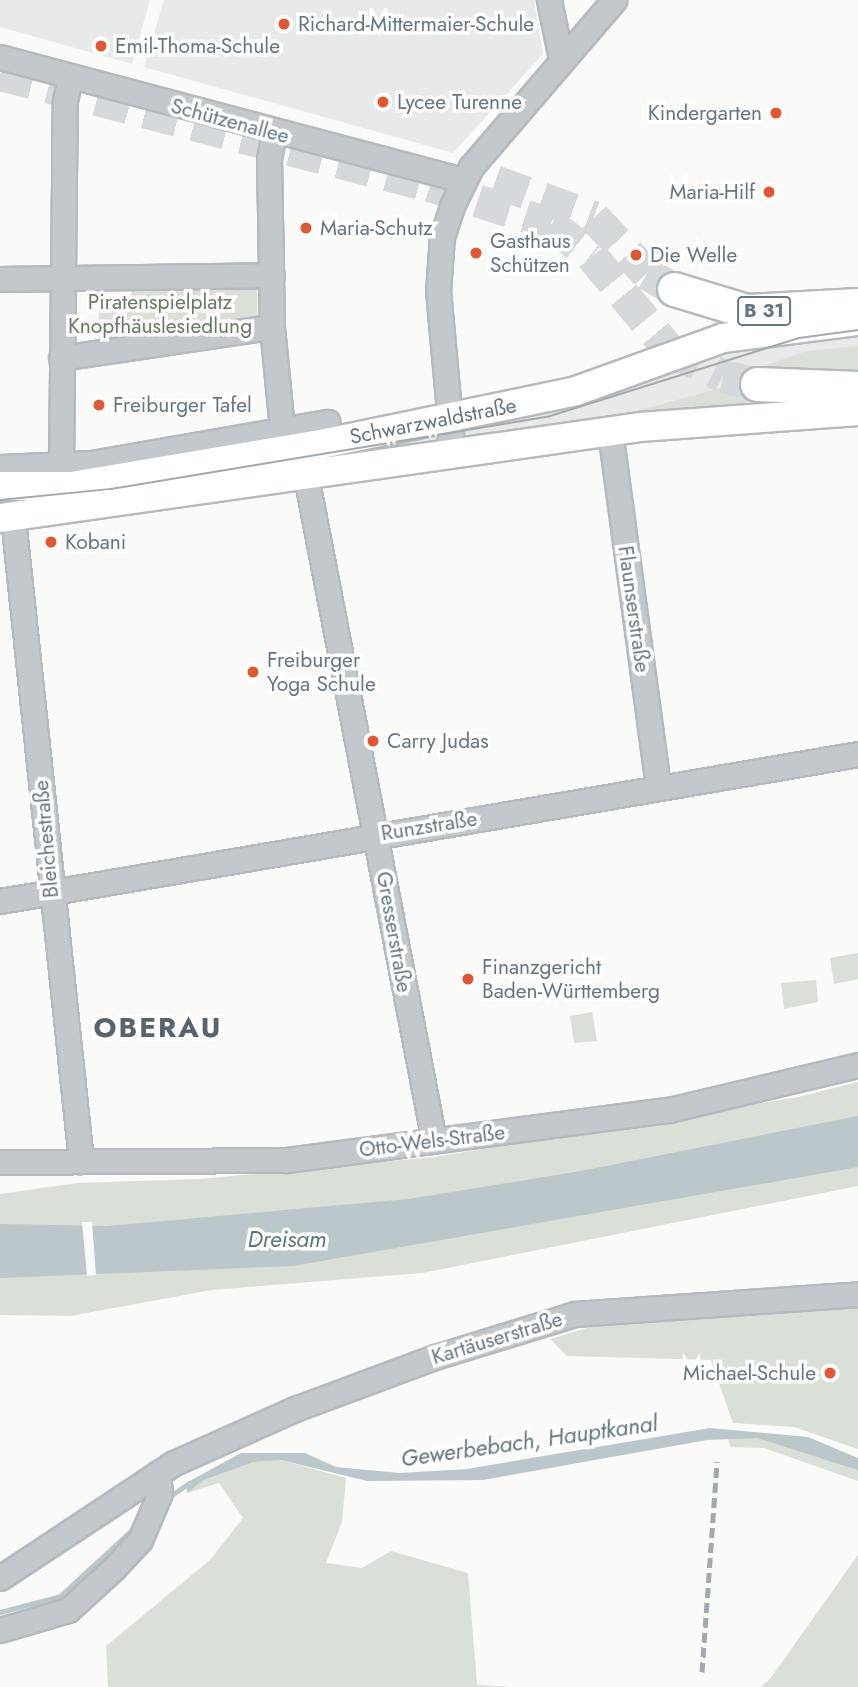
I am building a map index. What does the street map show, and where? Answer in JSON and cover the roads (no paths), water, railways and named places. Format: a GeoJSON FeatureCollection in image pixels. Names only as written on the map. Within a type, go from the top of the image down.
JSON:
{"type":"FeatureCollection","features":[{"type":"Feature","properties":{"kind":"highway","name":"B 31"},"geometry":{"type":"LineString","coordinates":[[674,289],[747,311],[858,305]]}},
{"type":"Feature","properties":{"kind":"highway"},"geometry":{"type":"LineString","coordinates":[[757,384],[858,388]]}},
{"type":"Feature","properties":{"kind":"main road","name":"Schwarzwaldstraße"},"geometry":{"type":"LineString","coordinates":[[0,486],[118,479],[449,416],[576,391],[723,338],[858,321]]}},
{"type":"Feature","properties":{"kind":"main road","name":"Schwarzwaldstraße"},"geometry":{"type":"LineString","coordinates":[[6,518],[610,430],[858,411]]}},
{"type":"Feature","properties":{"kind":"street"},"geometry":{"type":"LineString","coordinates":[[549,0],[561,59]]}},
{"type":"Feature","properties":{"kind":"street"},"geometry":{"type":"LineString","coordinates":[[446,455],[449,416],[438,291],[442,237],[462,180],[561,59],[614,0]]}},
{"type":"Feature","properties":{"kind":"street","name":"Schützenallee"},"geometry":{"type":"LineString","coordinates":[[0,57],[274,133],[462,180]]}},
{"type":"Feature","properties":{"kind":"street"},"geometry":{"type":"LineString","coordinates":[[61,466],[61,278],[70,78]]}},
{"type":"Feature","properties":{"kind":"street"},"geometry":{"type":"LineString","coordinates":[[274,133],[269,158],[272,327],[282,429]]}},
{"type":"Feature","properties":{"kind":"street"},"geometry":{"type":"LineString","coordinates":[[0,279],[272,275]]}},
{"type":"Feature","properties":{"kind":"street"},"geometry":{"type":"LineString","coordinates":[[61,358],[272,327]]}},
{"type":"Feature","properties":{"kind":"street","name":"Schwarzwaldstraße"},"geometry":{"type":"LineString","coordinates":[[0,467],[61,466],[327,422]]}},
{"type":"Feature","properties":{"kind":"street","name":"Flaunserstraße"},"geometry":{"type":"LineString","coordinates":[[610,430],[658,788]]}},
{"type":"Feature","properties":{"kind":"street","name":"Gresserstraße"},"geometry":{"type":"LineString","coordinates":[[306,476],[434,1141]]}},
{"type":"Feature","properties":{"kind":"street","name":"Bleichestraße"},"geometry":{"type":"LineString","coordinates":[[6,518],[81,1161]]}},
{"type":"Feature","properties":{"kind":"street","name":"Runzstraße"},"geometry":{"type":"LineString","coordinates":[[0,901],[377,834],[858,754]]}},
{"type":"Feature","properties":{"kind":"street","name":"Otto-Wels-Straße"},"geometry":{"type":"LineString","coordinates":[[0,1162],[287,1160],[702,1104],[858,1065]]}},
{"type":"Feature","properties":{"kind":"street","name":"Kartäuserstraße"},"geometry":{"type":"LineString","coordinates":[[0,1578],[159,1483],[295,1409],[435,1357],[575,1314],[858,1294]]}},
{"type":"Feature","properties":{"kind":"street"},"geometry":{"type":"LineString","coordinates":[[0,1630],[68,1610],[140,1540],[159,1483]]}},
{"type":"Feature","properties":{"kind":"water","name":"Dreisam"},"geometry":{"type":"Polygon","coordinates":[[[858,1116],[858,1167],[293,1266],[0,1278],[0,1224],[107,1226],[409,1199],[581,1171],[858,1116]]]}},
{"type":"Feature","properties":{"kind":"water"},"geometry":{"type":"Polygon","coordinates":[[[710,1428],[808,1437],[858,1458],[858,1470],[757,1438],[707,1440],[483,1480],[367,1481],[281,1460],[254,1462],[204,1480],[187,1493],[186,1483],[241,1453],[305,1453],[336,1467],[400,1473],[467,1469],[710,1428]]]}},
{"type":"Feature","properties":{"kind":"waterway","name":"Gewerbebach, Hauptkanal"},"geometry":{"type":"LineString","coordinates":[[166,1499],[189,1483]]}},
{"type":"Feature","properties":{"kind":"waterway","name":"Gewerbebach, Hauptkanal"},"geometry":{"type":"LineString","coordinates":[[0,1612],[60,1596],[135,1527]]}},
{"type":"Feature","properties":{"kind":"tunnel"},"geometry":{"type":"LineString","coordinates":[[0,74],[430,185],[551,224],[592,256],[669,349],[723,376],[757,384]]}},
{"type":"Feature","properties":{"kind":"tunnel"},"geometry":{"type":"LineString","coordinates":[[495,181],[594,217],[647,273],[674,289]]}},
{"type":"Feature","properties":{"kind":"tram line"},"geometry":{"type":"LineString","coordinates":[[0,500],[111,489],[550,416],[799,338],[858,330]]}},
{"type":"Feature","properties":{"kind":"railway"},"geometry":{"type":"LineString","coordinates":[[702,1672],[717,1462]]}},
{"type":"Feature","properties":{"kind":"place","name":"Richard-Mittermaier-Schule"},"geometry":{"type":"Point","coordinates":[284,24]}},
{"type":"Feature","properties":{"kind":"place","name":"Emil-Thoma-Schule"},"geometry":{"type":"Point","coordinates":[101,46]}},
{"type":"Feature","properties":{"kind":"place","name":"Lycee Turenne"},"geometry":{"type":"Point","coordinates":[383,102]}},
{"type":"Feature","properties":{"kind":"place","name":"Kindergarten"},"geometry":{"type":"Point","coordinates":[776,113]}},
{"type":"Feature","properties":{"kind":"place","name":"Maria-Hilf"},"geometry":{"type":"Point","coordinates":[769,192]}},
{"type":"Feature","properties":{"kind":"place","name":"Maria-Schutz"},"geometry":{"type":"Point","coordinates":[306,228]}},
{"type":"Feature","properties":{"kind":"place","name":"Gasthaus Schützen"},"geometry":{"type":"Point","coordinates":[476,253]}},
{"type":"Feature","properties":{"kind":"place","name":"Die Welle"},"geometry":{"type":"Point","coordinates":[636,255]}},
{"type":"Feature","properties":{"kind":"place","name":"Freiburger Tafel"},"geometry":{"type":"Point","coordinates":[99,405]}},
{"type":"Feature","properties":{"kind":"place","name":"Kobani"},"geometry":{"type":"Point","coordinates":[51,542]}},
{"type":"Feature","properties":{"kind":"place","name":"Freiburger Yoga Schule"},"geometry":{"type":"Point","coordinates":[253,672]}},
{"type":"Feature","properties":{"kind":"place","name":"Carry Judas"},"geometry":{"type":"Point","coordinates":[373,741]}},
{"type":"Feature","properties":{"kind":"place","name":"Finanzgericht Baden-Württemberg"},"geometry":{"type":"Point","coordinates":[468,979]}},
{"type":"Feature","properties":{"kind":"place","name":"Michael-Schule"},"geometry":{"type":"Point","coordinates":[830,1373]}},
{"type":"Feature","properties":{"kind":"district","name":"OBERAU"},"geometry":{"type":"Point","coordinates":[158,1028]}},
{"type":"Feature","properties":{"kind":"park label","name":"Piratenspielplatz Knopfhäuslesiedlung"},"geometry":{"type":"Point","coordinates":[160,314]}}]}
